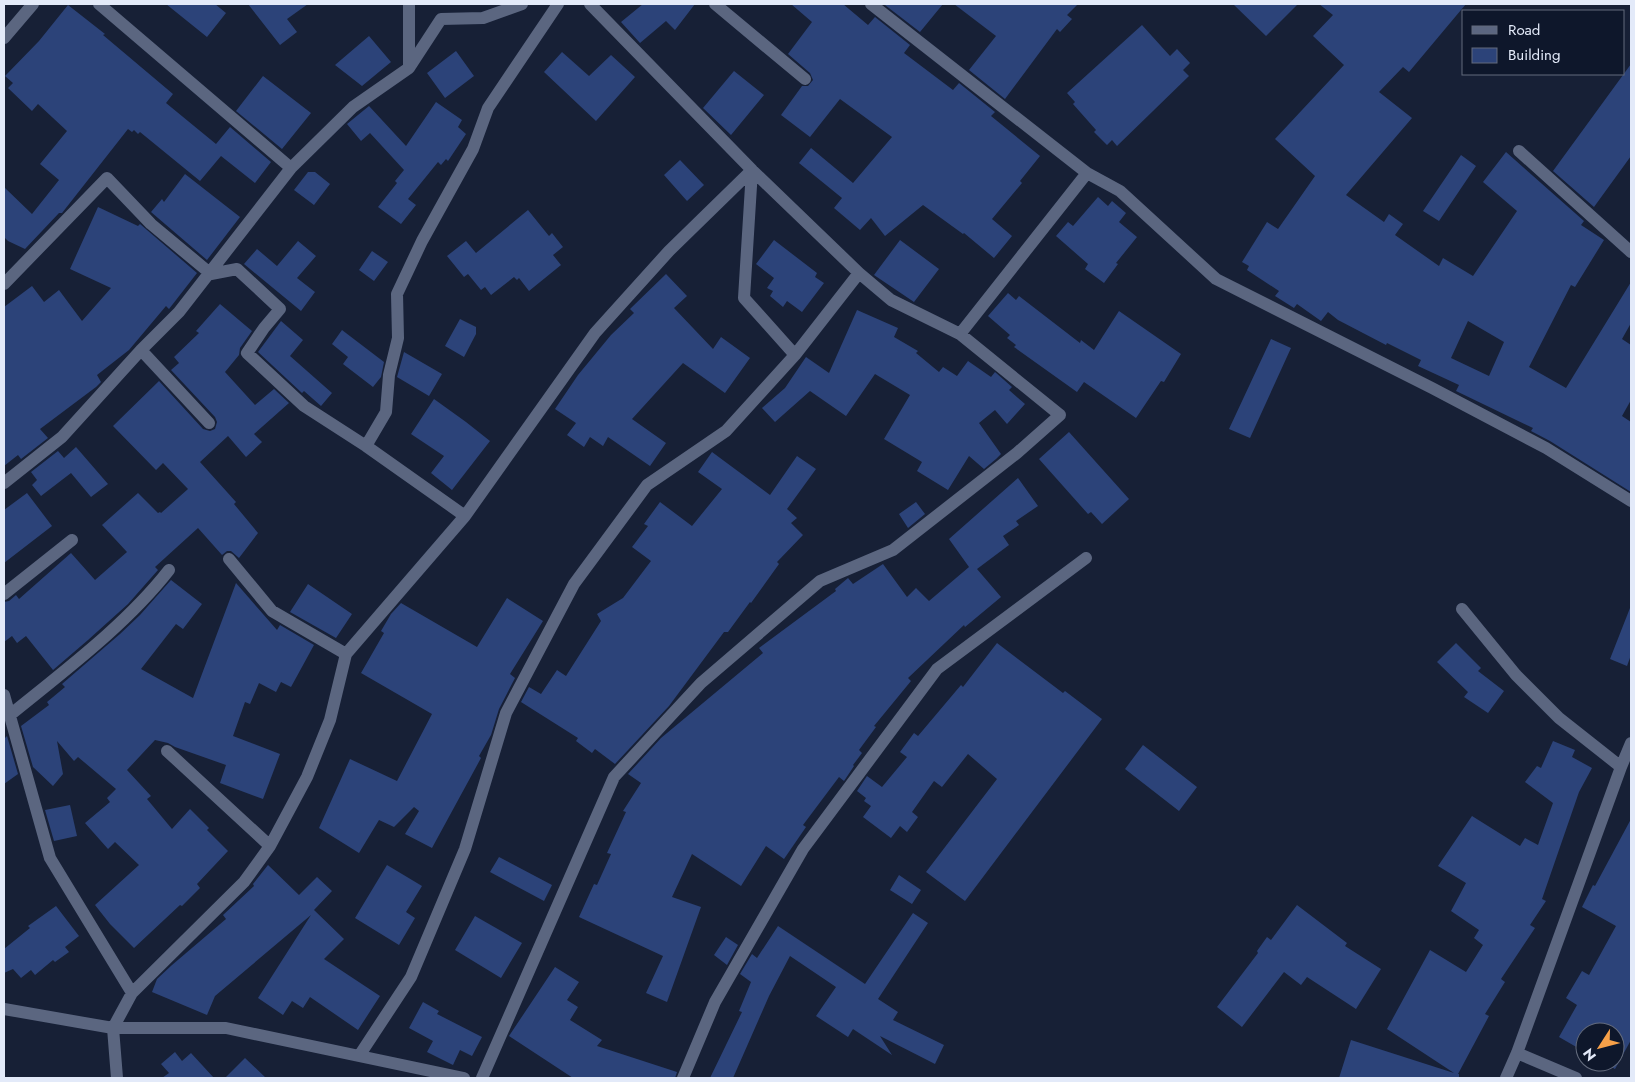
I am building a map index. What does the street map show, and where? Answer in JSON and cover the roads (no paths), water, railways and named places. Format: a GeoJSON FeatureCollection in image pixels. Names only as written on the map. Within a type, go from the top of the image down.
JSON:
{"type":"FeatureCollection","features":[{"type":"Feature","properties":{"kind":"street"},"geometry":{"type":"LineString","coordinates":[[4,38],[33,4]]}},
{"type":"Feature","properties":{"kind":"street"},"geometry":{"type":"LineString","coordinates":[[99,4],[292,168]]}},
{"type":"Feature","properties":{"kind":"street"},"geometry":{"type":"LineString","coordinates":[[409,4],[409,68]]}},
{"type":"Feature","properties":{"kind":"street"},"geometry":{"type":"LineString","coordinates":[[4,483],[62,437],[141,350],[179,312],[292,168],[354,107],[409,68],[441,19],[483,18],[522,4]]}},
{"type":"Feature","properties":{"kind":"street"},"geometry":{"type":"LineString","coordinates":[[366,446],[386,412],[389,375],[398,338],[397,294],[422,241],[473,149],[488,108],[558,4]]}},
{"type":"Feature","properties":{"kind":"street"},"geometry":{"type":"LineString","coordinates":[[482,1078],[614,777],[701,683],[820,581],[893,550],[1017,453],[1060,415],[960,334],[891,300],[859,273],[752,170],[590,4]]}},
{"type":"Feature","properties":{"kind":"street"},"geometry":{"type":"LineString","coordinates":[[715,4],[805,79]]}},
{"type":"Feature","properties":{"kind":"street"},"geometry":{"type":"LineString","coordinates":[[871,4],[1087,173],[1120,191],[1216,279],[1546,448],[1631,501]]}},
{"type":"Feature","properties":{"kind":"street"},"geometry":{"type":"LineString","coordinates":[[1519,151],[1631,252]]}},
{"type":"Feature","properties":{"kind":"street"},"geometry":{"type":"LineString","coordinates":[[752,170],[744,298],[795,355]]}},
{"type":"Feature","properties":{"kind":"street"},"geometry":{"type":"LineString","coordinates":[[117,1078],[113,1028],[132,992],[244,882],[270,846],[307,777],[327,728],[346,654],[466,516],[595,333],[669,251],[752,170]]}},
{"type":"Feature","properties":{"kind":"street"},"geometry":{"type":"LineString","coordinates":[[960,334],[1087,173]]}},
{"type":"Feature","properties":{"kind":"street"},"geometry":{"type":"LineString","coordinates":[[4,284],[107,178],[151,224],[210,274]]}},
{"type":"Feature","properties":{"kind":"street"},"geometry":{"type":"LineString","coordinates":[[210,274],[237,269],[280,309],[247,353],[304,406],[366,446],[466,516]]}},
{"type":"Feature","properties":{"kind":"street"},"geometry":{"type":"LineString","coordinates":[[359,1056],[411,977],[465,849],[506,713],[574,584],[647,485],[726,431],[795,355],[859,273]]}},
{"type":"Feature","properties":{"kind":"street"},"geometry":{"type":"LineString","coordinates":[[141,350],[209,422]]}},
{"type":"Feature","properties":{"kind":"street"},"geometry":{"type":"LineString","coordinates":[[4,594],[72,540]]}},
{"type":"Feature","properties":{"kind":"street"},"geometry":{"type":"LineString","coordinates":[[683,1078],[715,1002],[803,849],[937,669],[1086,558]]}},
{"type":"Feature","properties":{"kind":"street"},"geometry":{"type":"LineString","coordinates":[[229,560],[272,611],[346,654]]}},
{"type":"Feature","properties":{"kind":"street"},"geometry":{"type":"LineString","coordinates":[[10,715],[119,623],[155,588],[169,570]]}},
{"type":"Feature","properties":{"kind":"street"},"geometry":{"type":"LineString","coordinates":[[1462,609],[1516,675],[1559,718],[1621,767]]}},
{"type":"Feature","properties":{"kind":"street"},"geometry":{"type":"LineString","coordinates":[[4,695],[50,858],[132,992]]}},
{"type":"Feature","properties":{"kind":"street"},"geometry":{"type":"LineString","coordinates":[[1506,1078],[1517,1053],[1631,743]]}},
{"type":"Feature","properties":{"kind":"street"},"geometry":{"type":"LineString","coordinates":[[168,751],[270,846]]}},
{"type":"Feature","properties":{"kind":"street"},"geometry":{"type":"LineString","coordinates":[[4,1009],[113,1028],[226,1028],[464,1078]]}},
{"type":"Feature","properties":{"kind":"street"},"geometry":{"type":"LineString","coordinates":[[1517,1053],[1576,1078]]}}]}
